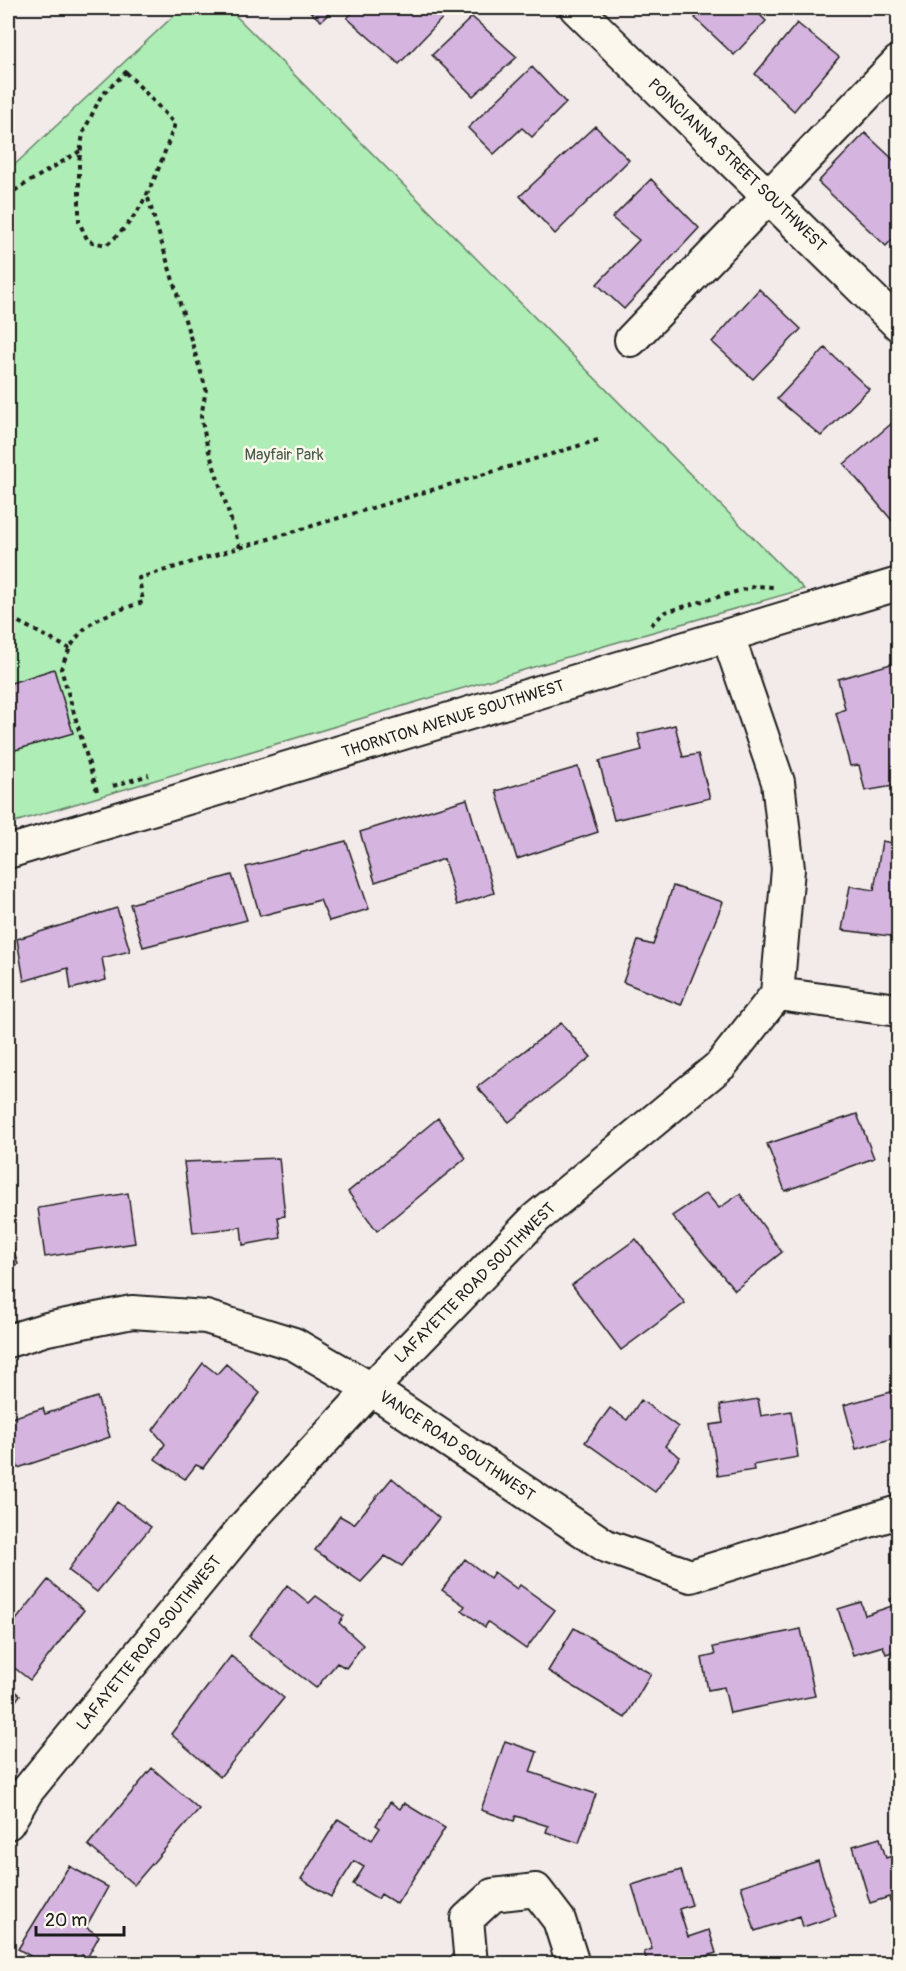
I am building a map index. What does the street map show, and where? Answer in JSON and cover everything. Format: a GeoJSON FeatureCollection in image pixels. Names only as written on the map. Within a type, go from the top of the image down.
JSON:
{"type":"FeatureCollection","features":[{"type":"Feature","properties":{"kind":"street","name":"POINCIANNA STREET SOUTHWEST"},"geometry":{"type":"LineString","coordinates":[[576,8],[898,324]]}},
{"type":"Feature","properties":{"kind":"street"},"geometry":{"type":"LineString","coordinates":[[631,340],[898,62]]}},
{"type":"Feature","properties":{"kind":"street","name":"THORNTON AVENUE SOUTHWEST"},"geometry":{"type":"LineString","coordinates":[[8,852],[898,584]]}},
{"type":"Feature","properties":{"kind":"street"},"geometry":{"type":"LineString","coordinates":[[729,636],[778,782],[788,869],[777,994],[898,1010]]}},
{"type":"Feature","properties":{"kind":"street","name":"LAFAYETTE ROAD SOUTHWEST"},"geometry":{"type":"LineString","coordinates":[[8,1822],[27,1791],[243,1528],[371,1389],[536,1218],[721,1065],[777,994]]}},
{"type":"Feature","properties":{"kind":"street","name":"VANCE ROAD SOUTHWEST"},"geometry":{"type":"LineString","coordinates":[[8,1341],[47,1329],[132,1312],[206,1317],[294,1344],[371,1389],[606,1546],[691,1576],[898,1512]]}},
{"type":"Feature","properties":{"kind":"street"},"geometry":{"type":"LineString","coordinates":[[471,1964],[467,1919],[493,1895],[536,1890],[559,1920],[573,1964]]}},
{"type":"Feature","properties":{"kind":"path"},"geometry":{"type":"LineString","coordinates":[[126,72],[175,124],[147,198],[116,238],[106,245],[88,241],[79,222],[81,150],[83,133],[101,96],[126,72]]}},
{"type":"Feature","properties":{"kind":"path"},"geometry":{"type":"LineString","coordinates":[[8,197],[81,150]]}},
{"type":"Feature","properties":{"kind":"path"},"geometry":{"type":"LineString","coordinates":[[147,198],[206,389],[201,417],[207,445],[240,548]]}},
{"type":"Feature","properties":{"kind":"path"},"geometry":{"type":"LineString","coordinates":[[97,791],[61,669],[81,630],[98,617],[143,602],[139,578],[598,440],[599,443]]}},
{"type":"Feature","properties":{"kind":"path"},"geometry":{"type":"LineString","coordinates":[[8,609],[15,620],[70,649]]}},
{"type":"Feature","properties":{"kind":"green space","name":"Mayfair Park"},"geometry":{"type":"Polygon","coordinates":[[[182,8],[228,8],[804,589],[611,644],[8,824],[8,171],[182,8]]]}},
{"type":"Feature","properties":{"kind":"building"},"geometry":{"type":"Polygon","coordinates":[[[306,8],[335,8],[321,21],[306,8]]]}},
{"type":"Feature","properties":{"kind":"building"},"geometry":{"type":"Polygon","coordinates":[[[357,8],[452,8],[399,64],[347,18],[357,8]]]}},
{"type":"Feature","properties":{"kind":"building"},"geometry":{"type":"Polygon","coordinates":[[[704,8],[753,8],[766,21],[734,55],[695,18],[704,8]]]}},
{"type":"Feature","properties":{"kind":"building"},"geometry":{"type":"Polygon","coordinates":[[[472,17],[517,57],[473,96],[432,55],[472,17]]]}},
{"type":"Feature","properties":{"kind":"building"},"geometry":{"type":"Polygon","coordinates":[[[797,23],[839,57],[794,111],[755,74],[797,23]]]}},
{"type":"Feature","properties":{"kind":"building"},"geometry":{"type":"Polygon","coordinates":[[[532,67],[566,103],[532,137],[522,128],[494,154],[468,128],[532,67]]]}},
{"type":"Feature","properties":{"kind":"building"},"geometry":{"type":"Polygon","coordinates":[[[595,126],[629,160],[555,234],[520,196],[595,126]]]}},
{"type":"Feature","properties":{"kind":"building"},"geometry":{"type":"Polygon","coordinates":[[[865,133],[898,164],[898,233],[886,246],[818,182],[865,133]]]}},
{"type":"Feature","properties":{"kind":"building"},"geometry":{"type":"Polygon","coordinates":[[[651,179],[699,228],[624,309],[597,284],[639,240],[612,218],[651,179]]]}},
{"type":"Feature","properties":{"kind":"building"},"geometry":{"type":"Polygon","coordinates":[[[759,289],[801,329],[753,379],[712,342],[759,289]]]}},
{"type":"Feature","properties":{"kind":"building"},"geometry":{"type":"Polygon","coordinates":[[[825,348],[869,389],[821,436],[777,399],[825,348]]]}},
{"type":"Feature","properties":{"kind":"building"},"geometry":{"type":"Polygon","coordinates":[[[898,418],[898,521],[895,524],[844,464],[898,418]]]}},
{"type":"Feature","properties":{"kind":"building"},"geometry":{"type":"Polygon","coordinates":[[[898,662],[898,785],[865,791],[859,765],[850,766],[836,713],[845,709],[838,679],[898,662]]]}},
{"type":"Feature","properties":{"kind":"building"},"geometry":{"type":"Polygon","coordinates":[[[54,669],[73,733],[12,751],[8,737],[8,684],[54,669]]]}},
{"type":"Feature","properties":{"kind":"building"},"geometry":{"type":"Polygon","coordinates":[[[675,725],[683,757],[698,754],[710,798],[614,820],[599,761],[642,750],[638,734],[675,725]]]}},
{"type":"Feature","properties":{"kind":"building"},"geometry":{"type":"Polygon","coordinates":[[[578,767],[598,832],[517,859],[496,791],[578,767]]]}},
{"type":"Feature","properties":{"kind":"building"},"geometry":{"type":"Polygon","coordinates":[[[467,799],[494,893],[457,905],[444,859],[375,882],[360,832],[467,799]]]}},
{"type":"Feature","properties":{"kind":"building"},"geometry":{"type":"Polygon","coordinates":[[[346,841],[369,909],[329,921],[320,900],[260,916],[246,867],[346,841]]]}},
{"type":"Feature","properties":{"kind":"building"},"geometry":{"type":"Polygon","coordinates":[[[882,841],[898,844],[898,937],[842,930],[850,886],[874,890],[882,841]]]}},
{"type":"Feature","properties":{"kind":"building"},"geometry":{"type":"Polygon","coordinates":[[[232,875],[247,920],[143,947],[130,904],[232,875]]]}},
{"type":"Feature","properties":{"kind":"building"},"geometry":{"type":"Polygon","coordinates":[[[673,886],[723,902],[681,1005],[623,982],[638,941],[653,945],[673,886]]]}},
{"type":"Feature","properties":{"kind":"building"},"geometry":{"type":"Polygon","coordinates":[[[117,908],[130,951],[102,958],[106,980],[71,989],[68,968],[24,981],[17,939],[117,908]]]}},
{"type":"Feature","properties":{"kind":"building"},"geometry":{"type":"Polygon","coordinates":[[[8,974],[16,1001],[8,1004],[8,974]]]}},
{"type":"Feature","properties":{"kind":"building"},"geometry":{"type":"Polygon","coordinates":[[[561,1023],[591,1057],[509,1122],[477,1087],[561,1023]]]}},
{"type":"Feature","properties":{"kind":"building"},"geometry":{"type":"Polygon","coordinates":[[[857,1114],[874,1158],[785,1191],[767,1144],[857,1114]]]}},
{"type":"Feature","properties":{"kind":"building"},"geometry":{"type":"Polygon","coordinates":[[[438,1118],[466,1158],[377,1231],[348,1192],[438,1118]]]}},
{"type":"Feature","properties":{"kind":"building"},"geometry":{"type":"Polygon","coordinates":[[[279,1158],[285,1216],[278,1217],[281,1238],[243,1245],[241,1227],[193,1233],[184,1162],[279,1158]]]}},
{"type":"Feature","properties":{"kind":"building"},"geometry":{"type":"Polygon","coordinates":[[[128,1193],[135,1243],[45,1257],[38,1208],[128,1193]]]}},
{"type":"Feature","properties":{"kind":"building"},"geometry":{"type":"Polygon","coordinates":[[[706,1193],[719,1208],[740,1194],[782,1252],[735,1290],[672,1216],[706,1193]]]}},
{"type":"Feature","properties":{"kind":"building"},"geometry":{"type":"Polygon","coordinates":[[[8,1231],[18,1264],[8,1268],[8,1231]]]}},
{"type":"Feature","properties":{"kind":"building"},"geometry":{"type":"Polygon","coordinates":[[[636,1239],[685,1303],[621,1350],[572,1285],[636,1239]]]}},
{"type":"Feature","properties":{"kind":"building"},"geometry":{"type":"Polygon","coordinates":[[[203,1363],[217,1374],[226,1364],[260,1393],[203,1468],[196,1465],[185,1479],[155,1459],[165,1444],[153,1430],[203,1363]]]}},
{"type":"Feature","properties":{"kind":"building"},"geometry":{"type":"Polygon","coordinates":[[[898,1390],[898,1437],[856,1449],[844,1405],[898,1390]]]}},
{"type":"Feature","properties":{"kind":"building"},"geometry":{"type":"Polygon","coordinates":[[[97,1397],[110,1437],[18,1468],[8,1436],[8,1419],[43,1408],[45,1414],[97,1397]]]}},
{"type":"Feature","properties":{"kind":"building"},"geometry":{"type":"Polygon","coordinates":[[[758,1399],[761,1416],[791,1411],[798,1457],[753,1465],[754,1470],[718,1476],[710,1425],[723,1423],[720,1405],[758,1399]]]}},
{"type":"Feature","properties":{"kind":"building"},"geometry":{"type":"Polygon","coordinates":[[[641,1400],[678,1427],[665,1446],[680,1457],[655,1492],[585,1442],[610,1408],[627,1420],[641,1400]]]}},
{"type":"Feature","properties":{"kind":"building"},"geometry":{"type":"Polygon","coordinates":[[[392,1478],[439,1518],[402,1566],[385,1556],[361,1582],[315,1550],[340,1516],[354,1524],[392,1478]]]}},
{"type":"Feature","properties":{"kind":"building"},"geometry":{"type":"Polygon","coordinates":[[[117,1502],[151,1527],[97,1592],[68,1570],[117,1502]]]}},
{"type":"Feature","properties":{"kind":"building"},"geometry":{"type":"Polygon","coordinates":[[[465,1559],[490,1578],[494,1572],[517,1589],[520,1585],[555,1610],[526,1649],[488,1622],[485,1627],[462,1610],[465,1606],[442,1590],[465,1559]]]}},
{"type":"Feature","properties":{"kind":"building"},"geometry":{"type":"Polygon","coordinates":[[[48,1580],[84,1610],[30,1680],[8,1663],[8,1630],[48,1580]]]}},
{"type":"Feature","properties":{"kind":"building"},"geometry":{"type":"Polygon","coordinates":[[[287,1585],[309,1603],[316,1596],[344,1616],[339,1623],[363,1645],[346,1668],[337,1663],[316,1688],[249,1636],[287,1585]]]}},
{"type":"Feature","properties":{"kind":"building"},"geometry":{"type":"Polygon","coordinates":[[[898,1597],[898,1650],[886,1654],[883,1646],[853,1655],[838,1609],[861,1602],[865,1615],[892,1606],[890,1599],[898,1597]]]}},
{"type":"Feature","properties":{"kind":"building"},"geometry":{"type":"Polygon","coordinates":[[[574,1628],[651,1674],[625,1718],[548,1671],[574,1628]]]}},
{"type":"Feature","properties":{"kind":"building"},"geometry":{"type":"Polygon","coordinates":[[[801,1629],[815,1696],[730,1713],[724,1687],[708,1690],[702,1658],[715,1655],[713,1647],[801,1629]]]}},
{"type":"Feature","properties":{"kind":"building"},"geometry":{"type":"Polygon","coordinates":[[[231,1656],[284,1698],[220,1777],[171,1734],[231,1656]]]}},
{"type":"Feature","properties":{"kind":"building"},"geometry":{"type":"Polygon","coordinates":[[[8,1685],[20,1695],[8,1712],[8,1685]]]}},
{"type":"Feature","properties":{"kind":"building"},"geometry":{"type":"Polygon","coordinates":[[[505,1741],[537,1752],[530,1772],[596,1794],[579,1843],[546,1832],[548,1826],[516,1816],[514,1821],[481,1810],[505,1741]]]}},
{"type":"Feature","properties":{"kind":"building"},"geometry":{"type":"Polygon","coordinates":[[[152,1768],[199,1809],[134,1885],[88,1845],[152,1768]]]}},
{"type":"Feature","properties":{"kind":"building"},"geometry":{"type":"Polygon","coordinates":[[[390,1802],[400,1809],[404,1803],[445,1828],[397,1904],[381,1894],[378,1899],[353,1884],[364,1867],[354,1861],[331,1897],[301,1879],[338,1819],[372,1840],[380,1828],[376,1825],[390,1802]]]}},
{"type":"Feature","properties":{"kind":"building"},"geometry":{"type":"Polygon","coordinates":[[[880,1838],[886,1858],[898,1854],[898,1898],[890,1901],[889,1897],[870,1903],[853,1846],[880,1838]]]}},
{"type":"Feature","properties":{"kind":"building"},"geometry":{"type":"Polygon","coordinates":[[[818,1861],[836,1916],[803,1927],[800,1916],[755,1931],[741,1886],[818,1861]]]}},
{"type":"Feature","properties":{"kind":"building"},"geometry":{"type":"Polygon","coordinates":[[[69,1866],[108,1887],[86,1927],[99,1936],[87,1958],[82,1955],[76,1964],[44,1964],[18,1949],[69,1866]]]}},
{"type":"Feature","properties":{"kind":"building"},"geometry":{"type":"Polygon","coordinates":[[[681,1870],[692,1905],[679,1909],[688,1937],[709,1930],[716,1953],[683,1964],[648,1964],[644,1952],[652,1949],[632,1885],[681,1870]]]}}]}
